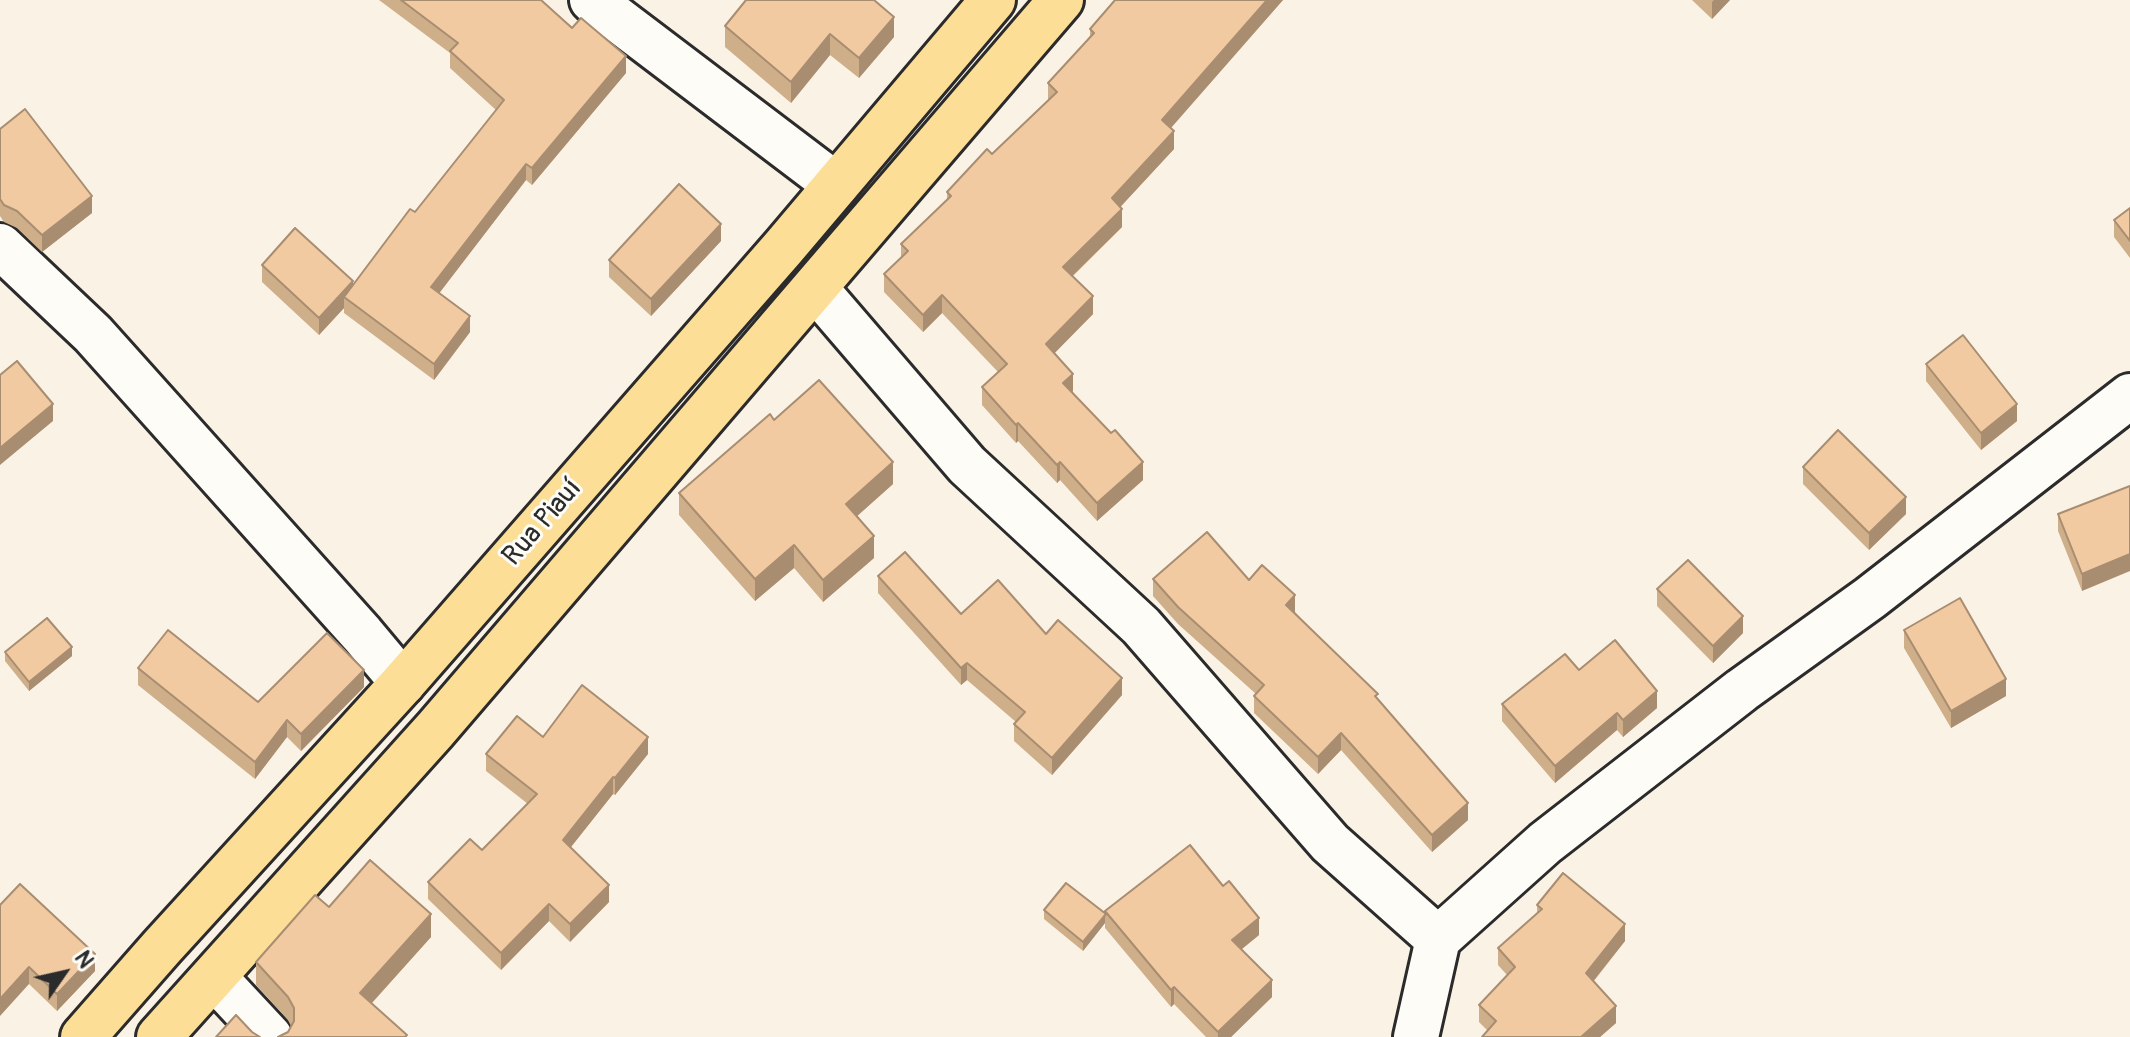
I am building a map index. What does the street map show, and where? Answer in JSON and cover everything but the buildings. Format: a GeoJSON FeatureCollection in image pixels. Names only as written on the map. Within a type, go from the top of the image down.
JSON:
{"type":"FeatureCollection","features":[{"type":"Feature","properties":{"kind":"main road","name":"Rua Piauí"},"geometry":{"type":"LineString","coordinates":[[83,1037],[403,683],[993,0]]}},
{"type":"Feature","properties":{"kind":"main road","name":"Rua Piauí"},"geometry":{"type":"LineString","coordinates":[[159,1037],[435,730],[1061,0]]}},
{"type":"Feature","properties":{"kind":"street"},"geometry":{"type":"LineString","coordinates":[[592,0],[836,185]]}},
{"type":"Feature","properties":{"kind":"street"},"geometry":{"type":"LineString","coordinates":[[0,246],[93,334],[403,683]]}},
{"type":"Feature","properties":{"kind":"street"},"geometry":{"type":"LineString","coordinates":[[815,288],[967,465],[1141,626],[1330,843],[1438,939]]}},
{"type":"Feature","properties":{"kind":"street"},"geometry":{"type":"LineString","coordinates":[[1416,1037],[1438,939],[1545,843],[1616,785],[1870,598],[2130,396]]}},
{"type":"Feature","properties":{"kind":"street"},"geometry":{"type":"LineString","coordinates":[[214,977],[270,1037]]}}]}
